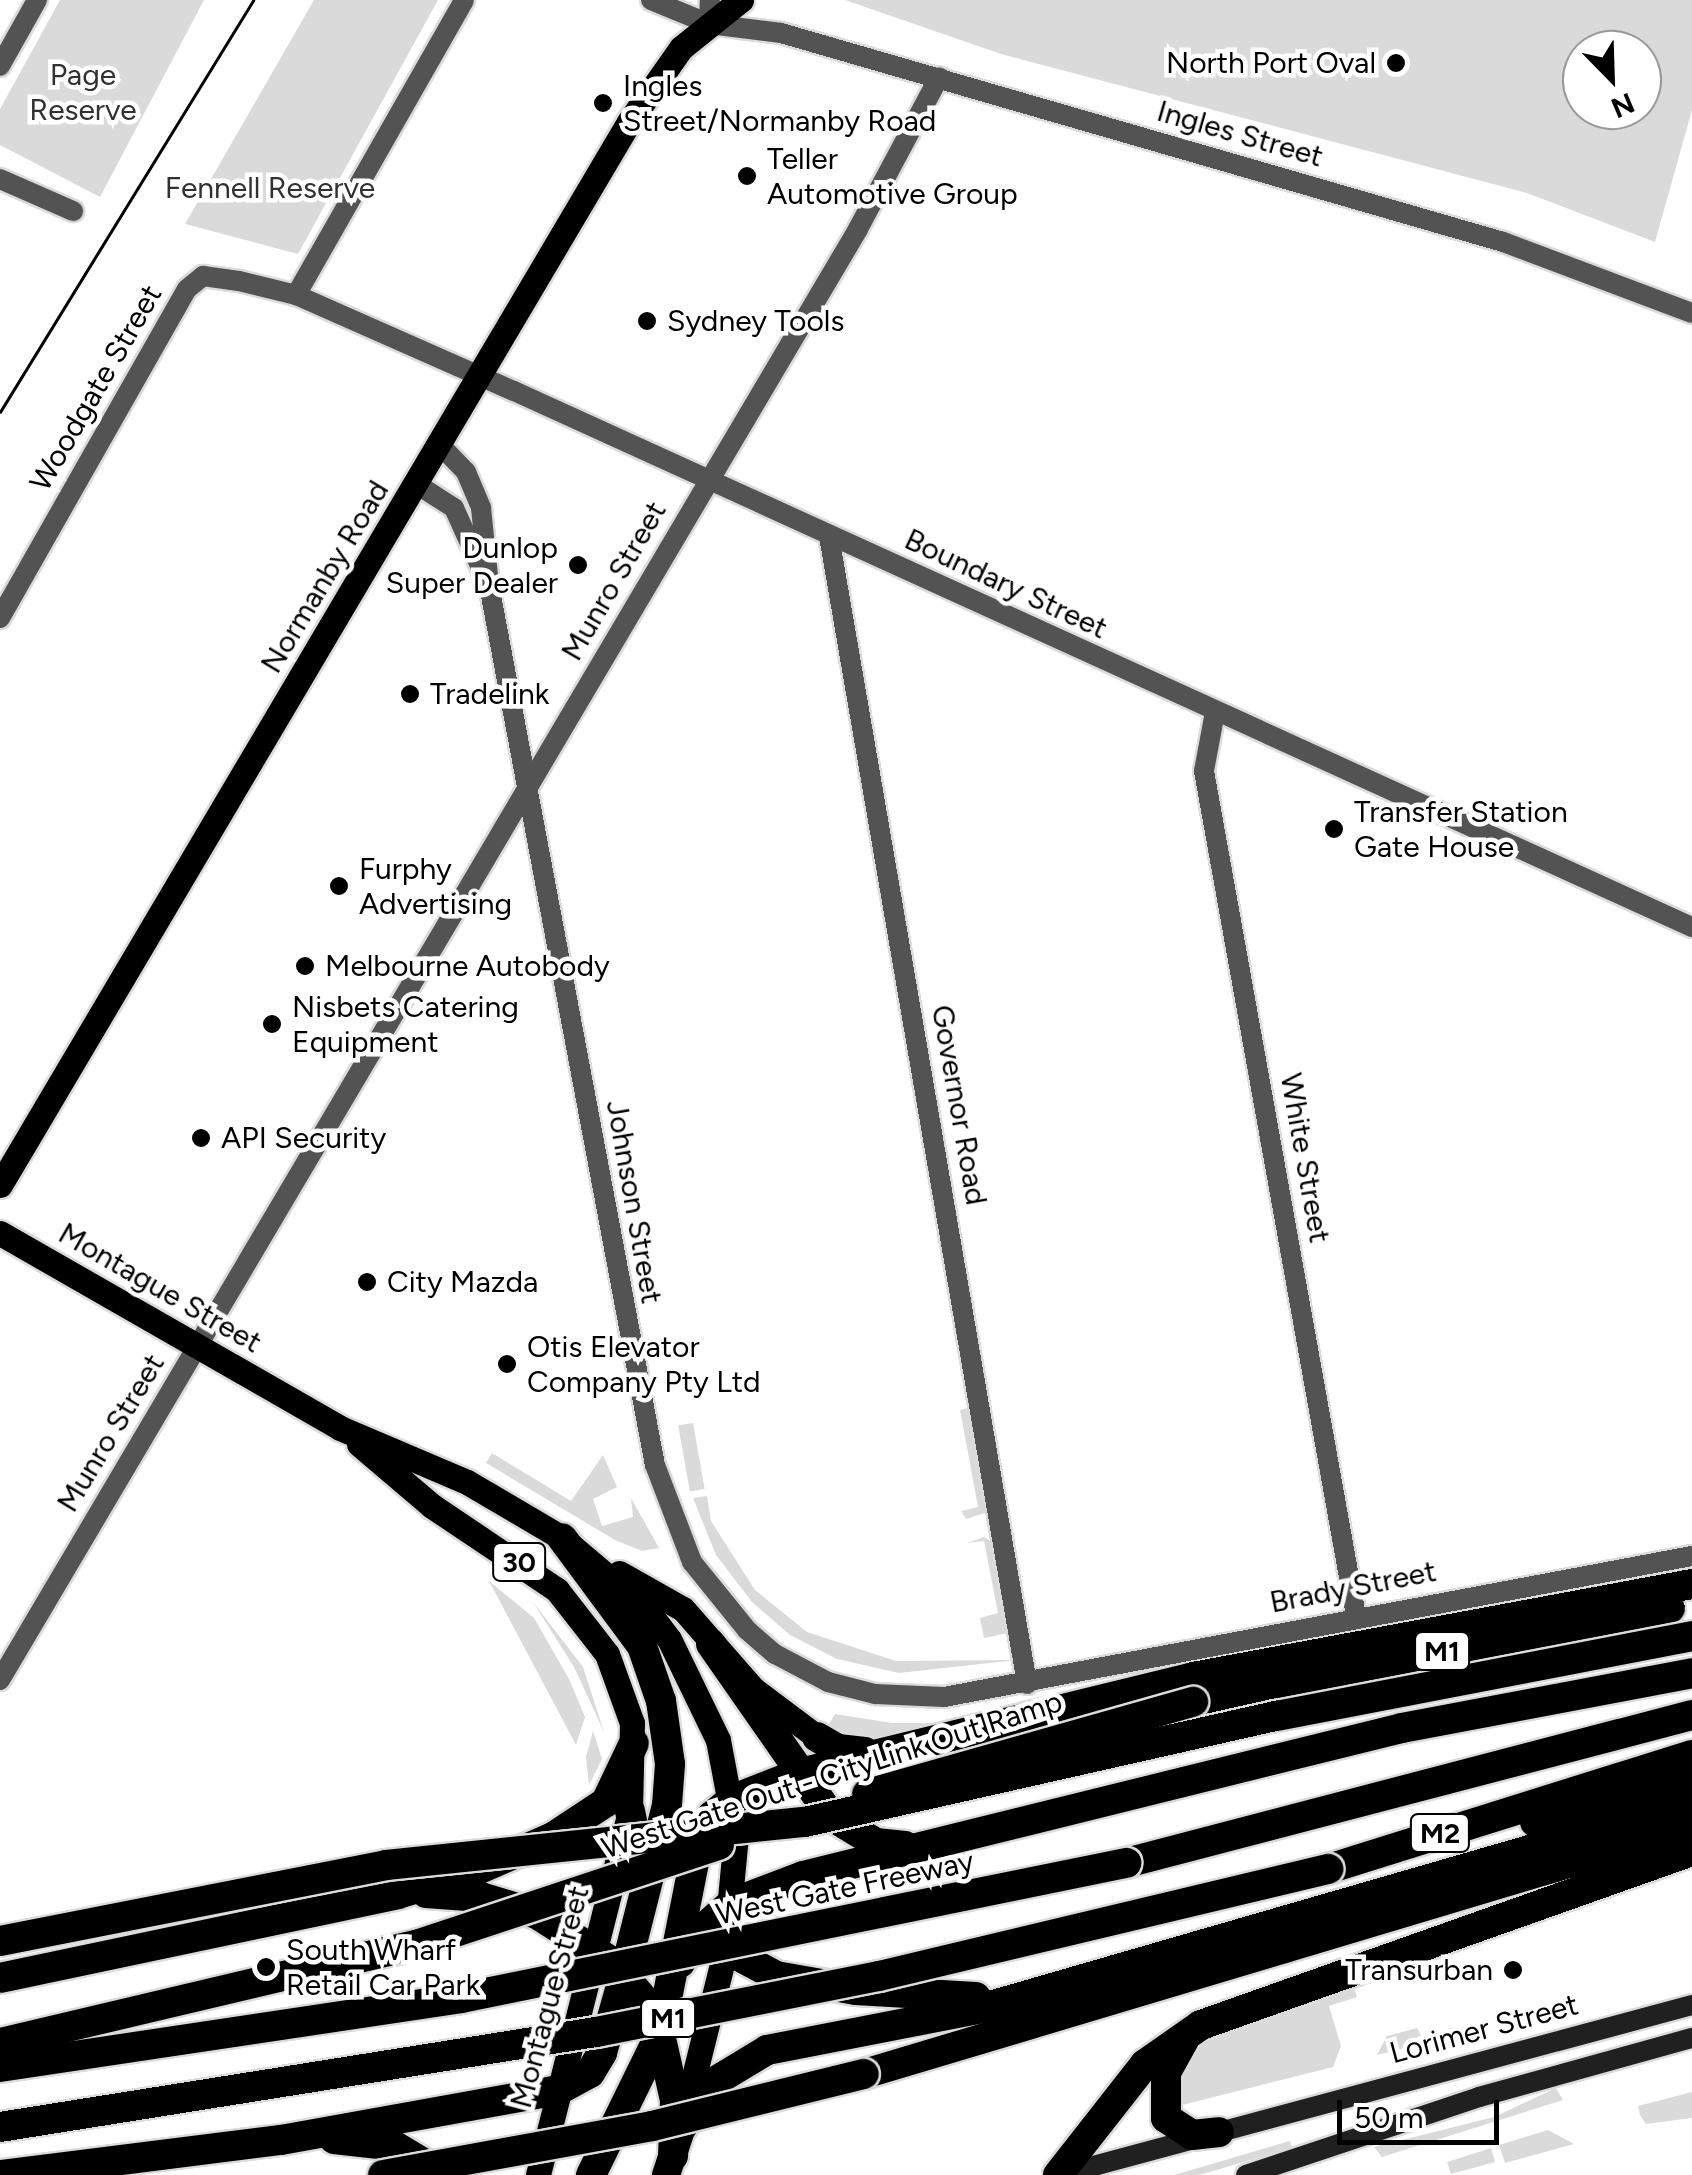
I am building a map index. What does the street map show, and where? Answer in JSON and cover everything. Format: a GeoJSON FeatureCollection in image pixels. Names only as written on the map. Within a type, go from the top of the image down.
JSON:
{"type":"FeatureCollection","features":[{"type":"Feature","properties":{"kind":"highway"},"geometry":{"type":"LineString","coordinates":[[2,2175],[245,2146],[559,2090],[598,2062],[624,1975],[669,1787],[661,1701],[629,1621],[574,1546]]}},
{"type":"Feature","properties":{"kind":"highway"},"geometry":{"type":"LineString","coordinates":[[591,2175],[660,2034],[670,1984],[690,1926],[704,1826],[731,1800],[800,1773],[1311,1651],[1692,1584]]}},
{"type":"Feature","properties":{"kind":"highway","name":"West Gate Out - CityLink Out Ramp"},"geometry":{"type":"LineString","coordinates":[[0,2043],[416,1946],[914,1778],[1193,1702],[1692,1604]]}},
{"type":"Feature","properties":{"kind":"highway"},"geometry":{"type":"LineString","coordinates":[[0,1940],[386,1865],[805,1822],[1278,1716],[1692,1636]]}},
{"type":"Feature","properties":{"kind":"highway"},"geometry":{"type":"LineString","coordinates":[[711,1644],[831,1816],[858,1836],[899,1846],[940,1841]]}},
{"type":"Feature","properties":{"kind":"highway"},"geometry":{"type":"LineString","coordinates":[[690,1926],[802,1876],[940,1841],[1402,1728],[1692,1672]]}},
{"type":"Feature","properties":{"kind":"highway","name":"West Gate Freeway"},"geometry":{"type":"LineString","coordinates":[[0,2067],[460,1998],[850,1924],[1284,1826],[1692,1715]]}},
{"type":"Feature","properties":{"kind":"highway"},"geometry":{"type":"LineString","coordinates":[[818,1737],[838,1749],[893,1750]]}},
{"type":"Feature","properties":{"kind":"highway"},"geometry":{"type":"LineString","coordinates":[[398,1894],[514,1856],[577,1824],[622,1781],[634,1743]]}},
{"type":"Feature","properties":{"kind":"highway"},"geometry":{"type":"LineString","coordinates":[[1554,1807],[1692,1755]]}},
{"type":"Feature","properties":{"kind":"highway","name":"M1"},"geometry":{"type":"LineString","coordinates":[[0,2128],[596,2032],[896,1972],[1328,1869],[1554,1807],[1692,1781]]}},
{"type":"Feature","properties":{"kind":"highway"},"geometry":{"type":"LineString","coordinates":[[674,2153],[714,2082],[767,2050],[1044,1992],[1692,1803]]}},
{"type":"Feature","properties":{"kind":"highway"},"geometry":{"type":"LineString","coordinates":[[630,1810],[647,1878],[690,1926],[724,1952],[776,1976],[924,1997],[1044,1992]]}},
{"type":"Feature","properties":{"kind":"highway"},"geometry":{"type":"LineString","coordinates":[[382,2175],[745,2104],[1040,2024],[1692,1826]]}},
{"type":"Feature","properties":{"kind":"highway"},"geometry":{"type":"LineString","coordinates":[[1059,2175],[1144,2064],[1202,2025],[1692,1851]]}},
{"type":"Feature","properties":{"kind":"highway"},"geometry":{"type":"LineString","coordinates":[[1040,2024],[1295,1966],[1654,1864]]}},
{"type":"Feature","properties":{"kind":"highway"},"geometry":{"type":"LineString","coordinates":[[0,1978],[398,1894],[442,1892],[514,1906],[560,1924],[598,1949],[624,1975],[660,2034],[675,2100],[674,2153]]}},
{"type":"Feature","properties":{"kind":"highway"},"geometry":{"type":"LineString","coordinates":[[1202,2025],[1177,2046],[1163,2106],[1176,2130],[1192,2136],[1218,2132]]}},
{"type":"Feature","properties":{"kind":"highway"},"geometry":{"type":"LineString","coordinates":[[282,2140],[372,2140],[419,2157],[443,2175]]}},
{"type":"Feature","properties":{"kind":"main road","name":"Normanby Road"},"geometry":{"type":"LineString","coordinates":[[0,1186],[642,103],[682,48],[724,7]]}},
{"type":"Feature","properties":{"kind":"main road","name":"Montague Street"},"geometry":{"type":"LineString","coordinates":[[0,1233],[340,1428],[468,1482],[574,1546],[647,1610],[676,1651],[709,1715],[731,1800],[732,1904],[724,1952],[674,2153]]}},
{"type":"Feature","properties":{"kind":"main road","name":"Montague Street"},"geometry":{"type":"LineString","coordinates":[[340,1428],[432,1506],[541,1578],[578,1611],[619,1679],[634,1743],[630,1810],[538,2175]]}},
{"type":"Feature","properties":{"kind":"main road"},"geometry":{"type":"LineString","coordinates":[[574,1546],[683,1609],[754,1689],[818,1737]]}},
{"type":"Feature","properties":{"kind":"main road","name":"Lorimer Street"},"geometry":{"type":"LineString","coordinates":[[1059,2175],[1692,2005]]}},
{"type":"Feature","properties":{"kind":"main road","name":"Lorimer Street"},"geometry":{"type":"LineString","coordinates":[[1246,2175],[1479,2096],[1692,2038]]}},
{"type":"Feature","properties":{"kind":"street"},"geometry":{"type":"LineString","coordinates":[[0,66],[37,0]]}},
{"type":"Feature","properties":{"kind":"street"},"geometry":{"type":"LineString","coordinates":[[296,295],[464,0]]}},
{"type":"Feature","properties":{"kind":"street","name":"Ingles Street"},"geometry":{"type":"LineString","coordinates":[[651,0],[724,7],[766,28],[1503,242],[1692,313]]}},
{"type":"Feature","properties":{"kind":"street","name":"Ingles Street"},"geometry":{"type":"LineString","coordinates":[[724,7],[766,28]]}},
{"type":"Feature","properties":{"kind":"street","name":"Munro Street"},"geometry":{"type":"LineString","coordinates":[[0,1680],[866,216],[939,77]]}},
{"type":"Feature","properties":{"kind":"street"},"geometry":{"type":"LineString","coordinates":[[0,178],[73,212]]}},
{"type":"Feature","properties":{"kind":"street","name":"Woodgate Street"},"geometry":{"type":"LineString","coordinates":[[0,618],[190,285],[211,276],[296,295]]}},
{"type":"Feature","properties":{"kind":"street","name":"Boundary Street"},"geometry":{"type":"LineString","coordinates":[[296,295],[1692,926]]}},
{"type":"Feature","properties":{"kind":"street","name":"Johnson Street"},"geometry":{"type":"LineString","coordinates":[[441,446],[466,472],[479,503],[489,585],[643,1419],[666,1504],[692,1562],[747,1630],[775,1654],[828,1682],[910,1698],[1027,1684]]}},
{"type":"Feature","properties":{"kind":"street","name":"Johnson Street"},"geometry":{"type":"LineString","coordinates":[[418,486],[454,508],[489,585]]}},
{"type":"Feature","properties":{"kind":"street","name":"Governor Road"},"geometry":{"type":"LineString","coordinates":[[829,536],[1027,1684]]}},
{"type":"Feature","properties":{"kind":"street","name":"White Street"},"geometry":{"type":"LineString","coordinates":[[1215,712],[1204,771],[1356,1616]]}},
{"type":"Feature","properties":{"kind":"street","name":"Brady Street"},"geometry":{"type":"LineString","coordinates":[[1027,1684],[1356,1616],[1692,1556]]}},
{"type":"Feature","properties":{"kind":"green space","name":"Page Reserve"},"geometry":{"type":"Polygon","coordinates":[[[60,0],[204,0],[100,197],[0,145],[0,109],[60,0]]]}},
{"type":"Feature","properties":{"kind":"green space","name":"Fennell Reserve"},"geometry":{"type":"Polygon","coordinates":[[[314,0],[438,0],[298,254],[185,224],[314,0]]]}},
{"type":"Feature","properties":{"kind":"green space"},"geometry":{"type":"Polygon","coordinates":[[[845,0],[1692,0],[1692,110],[1655,242],[1527,193],[1001,54],[845,0]]]}},
{"type":"Feature","properties":{"kind":"green space"},"geometry":{"type":"Polygon","coordinates":[[[968,1408],[988,1512],[966,1519],[961,1511],[978,1507],[960,1410],[968,1408]]]}},
{"type":"Feature","properties":{"kind":"green space"},"geometry":{"type":"Polygon","coordinates":[[[693,1423],[705,1489],[690,1492],[678,1426],[693,1423]]]}},
{"type":"Feature","properties":{"kind":"green space"},"geometry":{"type":"Polygon","coordinates":[[[492,1453],[571,1501],[603,1455],[617,1487],[593,1499],[602,1526],[633,1517],[631,1498],[659,1548],[642,1551],[615,1540],[486,1463],[492,1453]]]}},
{"type":"Feature","properties":{"kind":"green space"},"geometry":{"type":"Polygon","coordinates":[[[707,1496],[711,1521],[755,1590],[807,1632],[896,1661],[1017,1660],[899,1673],[837,1659],[790,1635],[752,1602],[716,1555],[693,1498],[707,1496]]]}},
{"type":"Feature","properties":{"kind":"green space"},"geometry":{"type":"Polygon","coordinates":[[[984,1537],[992,1542],[1008,1633],[984,1638],[980,1618],[998,1613],[984,1541],[967,1543],[984,1537]]]}},
{"type":"Feature","properties":{"kind":"green space"},"geometry":{"type":"Polygon","coordinates":[[[489,1581],[534,1618],[569,1679],[585,1717],[576,1745],[489,1581]]]}},
{"type":"Feature","properties":{"kind":"green space"},"geometry":{"type":"Polygon","coordinates":[[[533,1602],[583,1667],[604,1732],[574,1667],[533,1602]]]}},
{"type":"Feature","properties":{"kind":"green space"},"geometry":{"type":"Polygon","coordinates":[[[835,1714],[892,1723],[944,1723],[870,1740],[824,1732],[835,1714]]]}},
{"type":"Feature","properties":{"kind":"green space"},"geometry":{"type":"Polygon","coordinates":[[[593,1731],[602,1759],[589,1785],[586,1757],[593,1731]]]}},
{"type":"Feature","properties":{"kind":"green space"},"geometry":{"type":"Polygon","coordinates":[[[1351,1977],[1357,1997],[1329,2006],[1341,2046],[1333,2067],[1182,2105],[1177,2095],[1183,2067],[1197,2048],[1221,2031],[1351,1977]]]}},
{"type":"Feature","properties":{"kind":"green space"},"geometry":{"type":"Polygon","coordinates":[[[1454,2027],[1456,2035],[1377,2055],[1387,2036],[1417,2028],[1422,2037],[1454,2027]]]}},
{"type":"Feature","properties":{"kind":"green space"},"geometry":{"type":"Polygon","coordinates":[[[1556,2088],[1563,2100],[1382,2157],[1374,2147],[1494,2117],[1556,2088]]]}},
{"type":"Feature","properties":{"kind":"green space"},"geometry":{"type":"Polygon","coordinates":[[[1692,2092],[1692,2118],[1646,2124],[1640,2115],[1638,2106],[1692,2092]]]}},
{"type":"Feature","properties":{"kind":"green space"},"geometry":{"type":"Polygon","coordinates":[[[1548,2130],[1574,2144],[1505,2163],[1499,2145],[1548,2130]]]}},
{"type":"Feature","properties":{"kind":"green space"},"geometry":{"type":"Polygon","coordinates":[[[1290,2141],[1292,2148],[1199,2175],[1174,2175],[1290,2141]]]}},
{"type":"Feature","properties":{"kind":"green space"},"geometry":{"type":"Polygon","coordinates":[[[1491,2148],[1495,2162],[1451,2174],[1447,2162],[1491,2148]]]}},
{"type":"Feature","properties":{"kind":"tram line"},"geometry":{"type":"LineString","coordinates":[[0,412],[253,0]]}},
{"type":"Feature","properties":{"kind":"place","name":"North Port Oval"},"geometry":{"type":"Point","coordinates":[1396,63]}},
{"type":"Feature","properties":{"kind":"place","name":"Ingles Street/Normanby Road"},"geometry":{"type":"Point","coordinates":[603,103]}},
{"type":"Feature","properties":{"kind":"place","name":"Teller Automotive Group"},"geometry":{"type":"Point","coordinates":[747,176]}},
{"type":"Feature","properties":{"kind":"place","name":"Sydney Tools"},"geometry":{"type":"Point","coordinates":[647,321]}},
{"type":"Feature","properties":{"kind":"place","name":"Dunlop Super Dealer"},"geometry":{"type":"Point","coordinates":[578,565]}},
{"type":"Feature","properties":{"kind":"place","name":"Tradelink"},"geometry":{"type":"Point","coordinates":[410,694]}},
{"type":"Feature","properties":{"kind":"place","name":"Transfer Station Gate House"},"geometry":{"type":"Point","coordinates":[1334,829]}},
{"type":"Feature","properties":{"kind":"place","name":"Furphy Advertising"},"geometry":{"type":"Point","coordinates":[339,886]}},
{"type":"Feature","properties":{"kind":"place","name":"Melbourne Autobody"},"geometry":{"type":"Point","coordinates":[305,966]}},
{"type":"Feature","properties":{"kind":"place","name":"Nisbets Catering Equipment"},"geometry":{"type":"Point","coordinates":[272,1024]}},
{"type":"Feature","properties":{"kind":"place","name":"API Security"},"geometry":{"type":"Point","coordinates":[201,1138]}},
{"type":"Feature","properties":{"kind":"place","name":"City Mazda"},"geometry":{"type":"Point","coordinates":[367,1282]}},
{"type":"Feature","properties":{"kind":"place","name":"Otis Elevator Company Pty Ltd"},"geometry":{"type":"Point","coordinates":[507,1364]}},
{"type":"Feature","properties":{"kind":"place","name":"South Wharf Retail Car Park"},"geometry":{"type":"Point","coordinates":[266,1967]}},
{"type":"Feature","properties":{"kind":"place","name":"Transurban"},"geometry":{"type":"Point","coordinates":[1513,1970]}}]}
